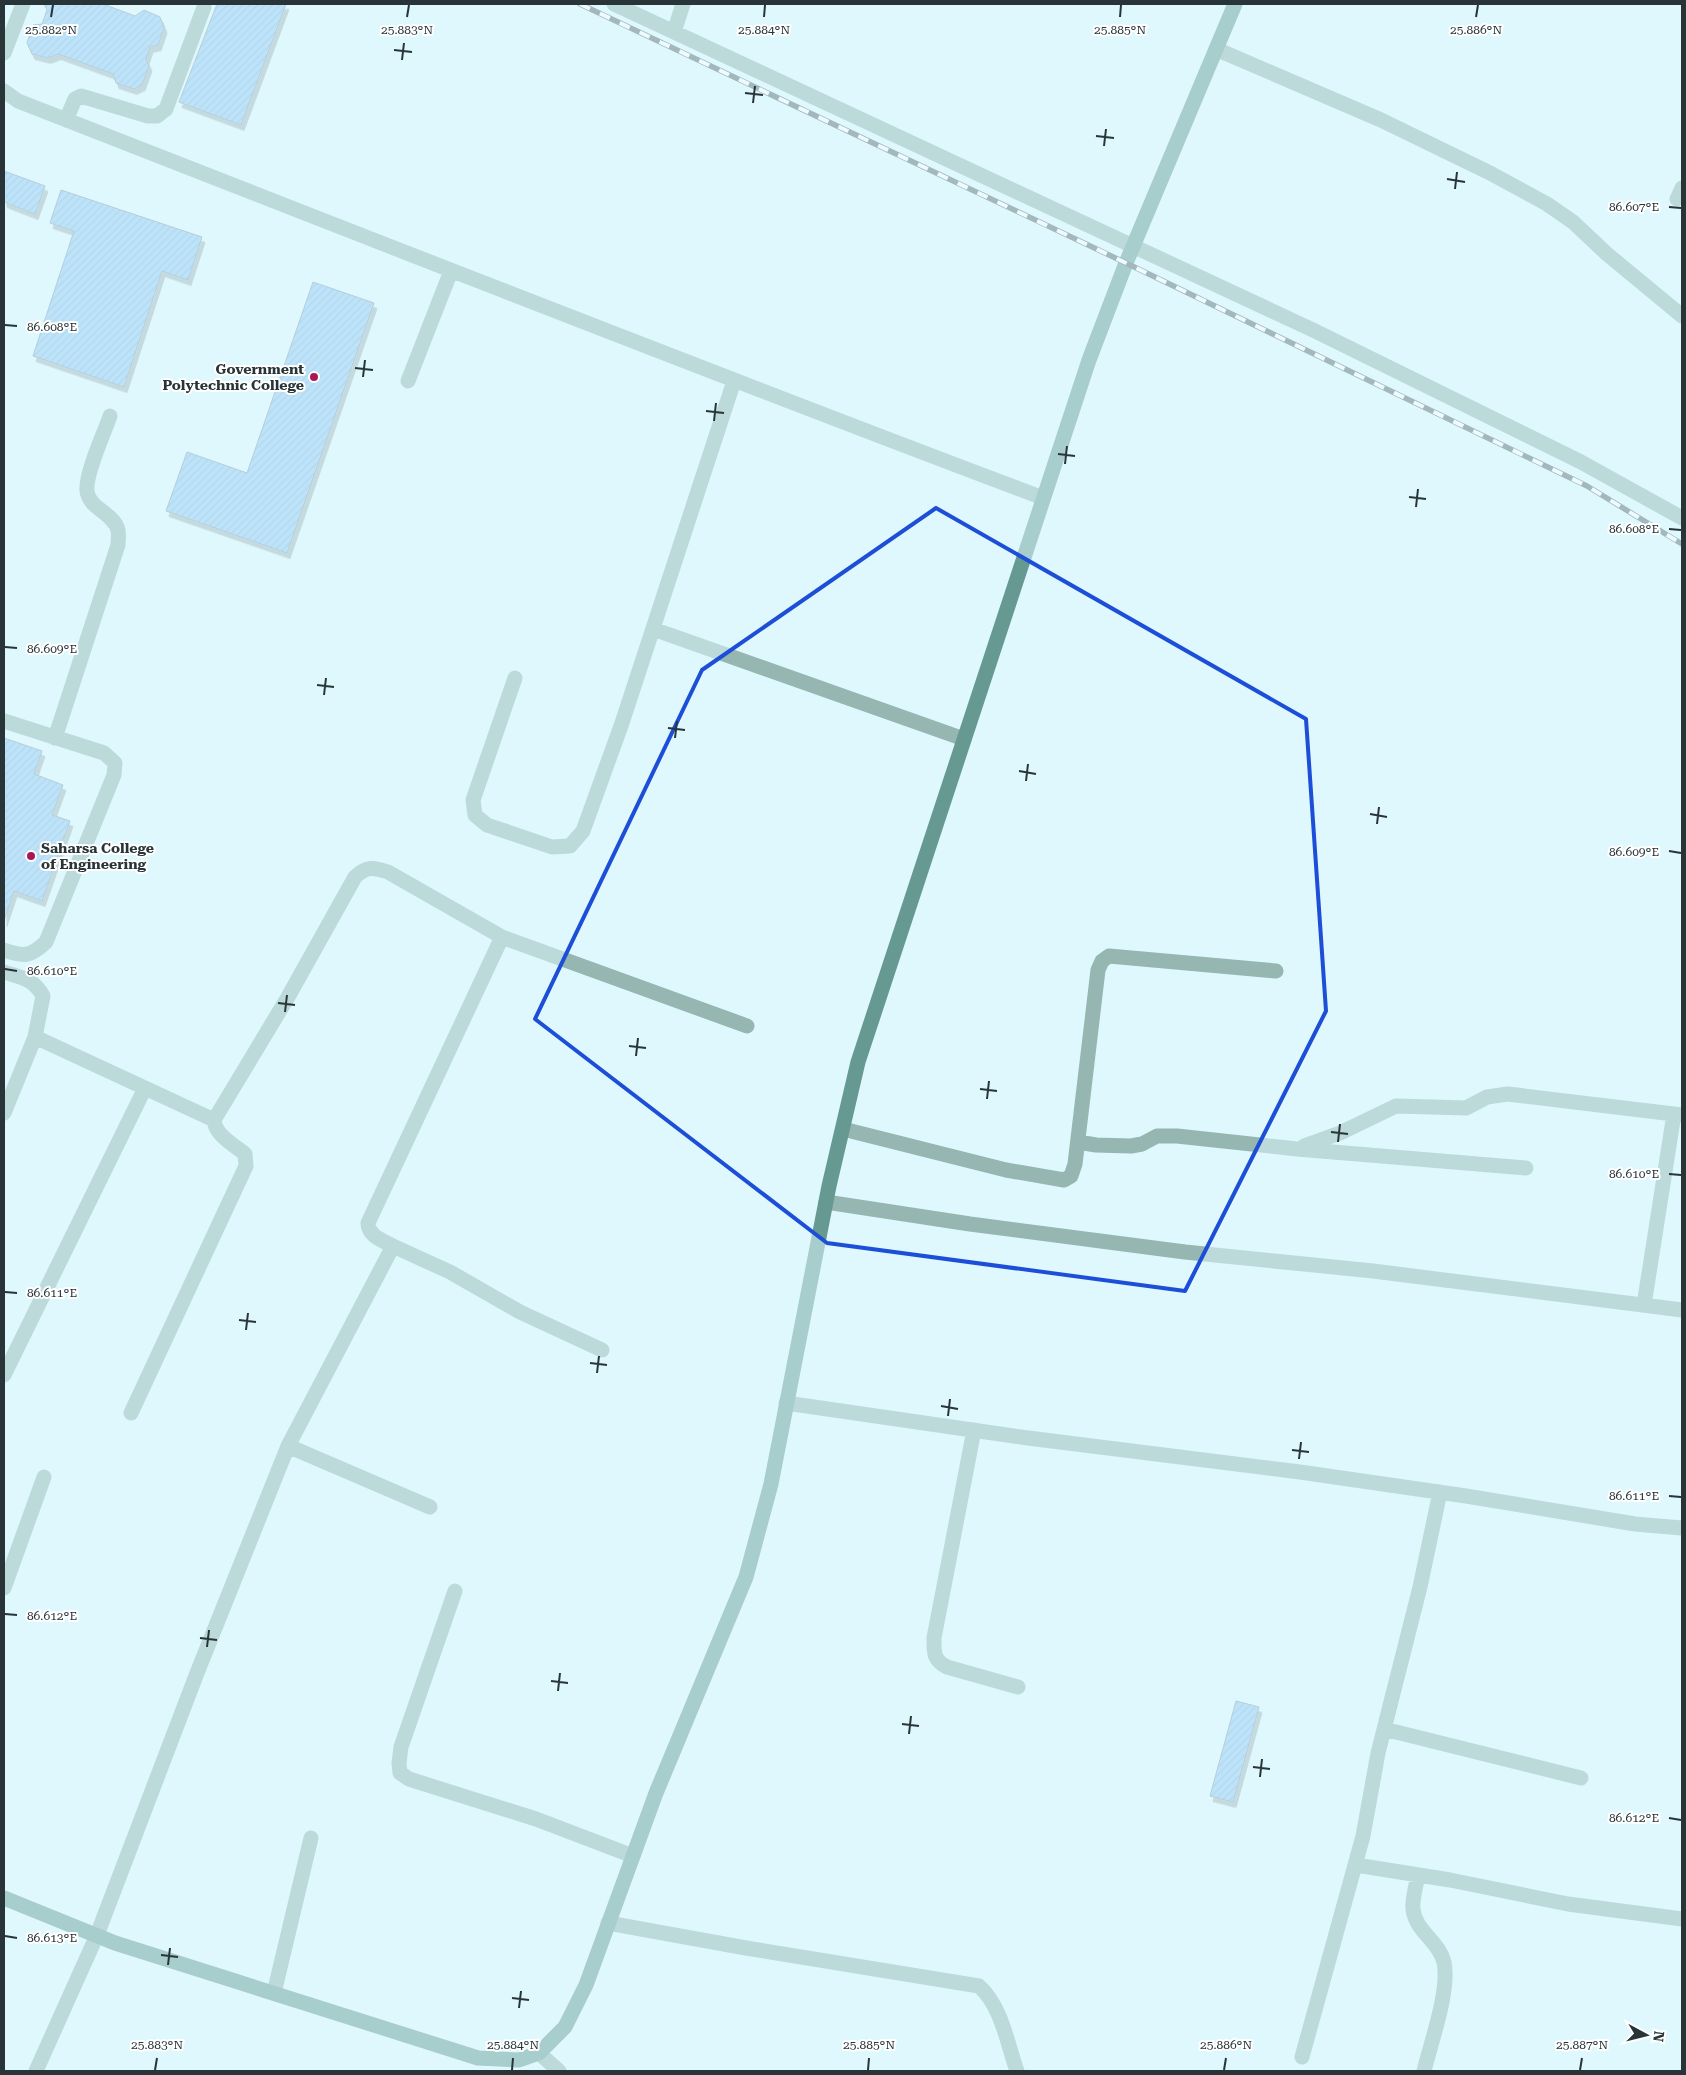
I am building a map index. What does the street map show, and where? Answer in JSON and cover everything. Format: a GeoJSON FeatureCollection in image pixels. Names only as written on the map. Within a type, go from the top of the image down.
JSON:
{"type":"FeatureCollection","features":[{"type":"Feature","properties":{"kind":"main road"},"geometry":{"type":"LineString","coordinates":[[4,1898],[97,1936],[478,2058],[518,2060],[539,2053],[564,2027],[586,1985],[656,1793],[746,1578],[771,1484],[826,1202],[858,1062],[1088,360],[1235,4]]}},
{"type":"Feature","properties":{"kind":"street"},"geometry":{"type":"LineString","coordinates":[[4,53],[23,4]]}},
{"type":"Feature","properties":{"kind":"street"},"geometry":{"type":"LineString","coordinates":[[614,4],[1314,330],[1581,462],[1682,518]]}},
{"type":"Feature","properties":{"kind":"street"},"geometry":{"type":"LineString","coordinates":[[674,32],[683,4]]}},
{"type":"Feature","properties":{"kind":"street"},"geometry":{"type":"LineString","coordinates":[[66,120],[74,98],[81,96],[148,116],[157,116],[166,109],[204,7]]}},
{"type":"Feature","properties":{"kind":"street"},"geometry":{"type":"LineString","coordinates":[[1216,50],[1380,120],[1490,173],[1547,204],[1573,222],[1682,316]]}},
{"type":"Feature","properties":{"kind":"street"},"geometry":{"type":"LineString","coordinates":[[4,91],[18,101],[451,271],[1043,498]]}},
{"type":"Feature","properties":{"kind":"street"},"geometry":{"type":"LineString","coordinates":[[408,380],[451,271]]}},
{"type":"Feature","properties":{"kind":"street"},"geometry":{"type":"LineString","coordinates":[[515,678],[473,800],[475,815],[487,825],[552,847],[570,846],[583,831],[622,723],[734,381]]}},
{"type":"Feature","properties":{"kind":"street"},"geometry":{"type":"LineString","coordinates":[[55,738],[118,545],[118,531],[114,521],[93,503],[87,493],[88,481],[110,416]]}},
{"type":"Feature","properties":{"kind":"street"},"geometry":{"type":"LineString","coordinates":[[653,628],[964,739]]}},
{"type":"Feature","properties":{"kind":"street"},"geometry":{"type":"LineString","coordinates":[[4,721],[104,753],[114,762],[114,775],[46,942],[36,952],[29,955],[15,954],[4,950]]}},
{"type":"Feature","properties":{"kind":"street"},"geometry":{"type":"LineString","coordinates":[[131,1413],[246,1166],[245,1154],[214,1127],[214,1120],[288,997],[355,877],[364,869],[377,868],[388,872],[502,937],[747,1026]]}},
{"type":"Feature","properties":{"kind":"street"},"geometry":{"type":"LineString","coordinates":[[502,937],[368,1223],[368,1229],[371,1234],[392,1246],[450,1272],[520,1312],[602,1350]]}},
{"type":"Feature","properties":{"kind":"street"},"geometry":{"type":"LineString","coordinates":[[843,1130],[1006,1170],[1064,1180],[1071,1176],[1075,1164],[1098,970],[1102,960],[1109,956],[1276,971]]}},
{"type":"Feature","properties":{"kind":"street"},"geometry":{"type":"LineString","coordinates":[[4,972],[28,980],[37,986],[44,996],[35,1037],[4,1113]]}},
{"type":"Feature","properties":{"kind":"street"},"geometry":{"type":"LineString","coordinates":[[35,1037],[214,1120]]}},
{"type":"Feature","properties":{"kind":"street"},"geometry":{"type":"LineString","coordinates":[[4,1375],[146,1088]]}},
{"type":"Feature","properties":{"kind":"street"},"geometry":{"type":"LineString","coordinates":[[1297,1149],[1334,1136],[1396,1106],[1466,1108],[1487,1097],[1508,1094],[1678,1114],[1644,1305]]}},
{"type":"Feature","properties":{"kind":"street"},"geometry":{"type":"LineString","coordinates":[[1078,1142],[1096,1146],[1131,1146],[1142,1144],[1157,1136],[1177,1136],[1297,1149],[1526,1168]]}},
{"type":"Feature","properties":{"kind":"street"},"geometry":{"type":"LineString","coordinates":[[826,1202],[970,1224],[1185,1252],[1373,1271],[1682,1310]]}},
{"type":"Feature","properties":{"kind":"street"},"geometry":{"type":"LineString","coordinates":[[36,2071],[97,1936],[197,1674],[288,1446],[392,1246]]}},
{"type":"Feature","properties":{"kind":"street"},"geometry":{"type":"LineString","coordinates":[[786,1403],[1440,1492],[1635,1524],[1682,1528]]}},
{"type":"Feature","properties":{"kind":"street"},"geometry":{"type":"LineString","coordinates":[[974,1430],[934,1638],[934,1653],[939,1663],[947,1667],[1018,1687]]}},
{"type":"Feature","properties":{"kind":"street"},"geometry":{"type":"LineString","coordinates":[[288,1446],[430,1508]]}},
{"type":"Feature","properties":{"kind":"street"},"geometry":{"type":"LineString","coordinates":[[4,1588],[44,1477]]}},
{"type":"Feature","properties":{"kind":"street"},"geometry":{"type":"LineString","coordinates":[[1302,2057],[1356,1865],[1384,1729],[1420,1587],[1440,1492]]}},
{"type":"Feature","properties":{"kind":"street"},"geometry":{"type":"LineString","coordinates":[[455,1592],[401,1747],[400,1773],[409,1779],[536,1819],[633,1856]]}},
{"type":"Feature","properties":{"kind":"street"},"geometry":{"type":"LineString","coordinates":[[1384,1729],[1581,1778]]}},
{"type":"Feature","properties":{"kind":"street"},"geometry":{"type":"LineString","coordinates":[[274,1993],[311,1838]]}},
{"type":"Feature","properties":{"kind":"street"},"geometry":{"type":"LineString","coordinates":[[1356,1865],[1568,1904],[1682,1919]]}},
{"type":"Feature","properties":{"kind":"street"},"geometry":{"type":"LineString","coordinates":[[1418,1875],[1413,1909],[1415,1918],[1440,1950],[1445,1973],[1444,1990],[1424,2071]]}},
{"type":"Feature","properties":{"kind":"street"},"geometry":{"type":"LineString","coordinates":[[608,1923],[746,1948],[979,1986],[987,1994],[995,2009],[1017,2071]]}},
{"type":"Feature","properties":{"kind":"street"},"geometry":{"type":"LineString","coordinates":[[539,2053],[559,2071]]}},
{"type":"Feature","properties":{"kind":"highlighted area"},"geometry":{"type":"Polygon","coordinates":[[[936,508],[1306,719],[1326,1011],[1185,1291],[827,1243],[535,1019],[702,670],[936,508]]]}},
{"type":"Feature","properties":{"kind":"building"},"geometry":{"type":"Polygon","coordinates":[[[44,4],[103,4],[135,16],[144,10],[160,17],[164,28],[158,45],[150,47],[146,59],[149,66],[142,85],[134,89],[116,83],[113,74],[58,54],[48,58],[32,54],[27,43],[33,25],[42,24],[47,10],[44,4]]]}},
{"type":"Feature","properties":{"kind":"building"},"geometry":{"type":"Polygon","coordinates":[[[217,4],[286,4],[241,125],[179,102],[217,4]]]}},
{"type":"Feature","properties":{"kind":"building"},"geometry":{"type":"Polygon","coordinates":[[[4,171],[45,186],[35,214],[4,202],[4,171]]]}},
{"type":"Feature","properties":{"kind":"building"},"geometry":{"type":"Polygon","coordinates":[[[61,190],[202,237],[188,280],[162,271],[124,387],[33,356],[74,231],[50,223],[61,190]]]}},
{"type":"Feature","properties":{"kind":"building","name":"Government Polytechnic College"},"geometry":{"type":"Polygon","coordinates":[[[313,282],[374,303],[287,553],[166,511],[187,452],[247,473],[313,282]]]}},
{"type":"Feature","properties":{"kind":"building","name":"Saharsa College of Engineering"},"geometry":{"type":"Polygon","coordinates":[[[4,738],[42,751],[34,774],[63,785],[52,815],[70,821],[42,901],[14,891],[4,921],[4,738]]]}},
{"type":"Feature","properties":{"kind":"building"},"geometry":{"type":"Polygon","coordinates":[[[1236,1701],[1259,1707],[1233,1802],[1210,1796],[1236,1701]]]}},
{"type":"Feature","properties":{"kind":"railway"},"geometry":{"type":"LineString","coordinates":[[580,4],[1126,263],[1587,486],[1682,544]]}},
{"type":"Feature","properties":{"kind":"place","name":"Government Polytechnic College"},"geometry":{"type":"Point","coordinates":[314,377]}},
{"type":"Feature","properties":{"kind":"place","name":"Saharsa College of Engineering"},"geometry":{"type":"Point","coordinates":[31,856]}}]}
